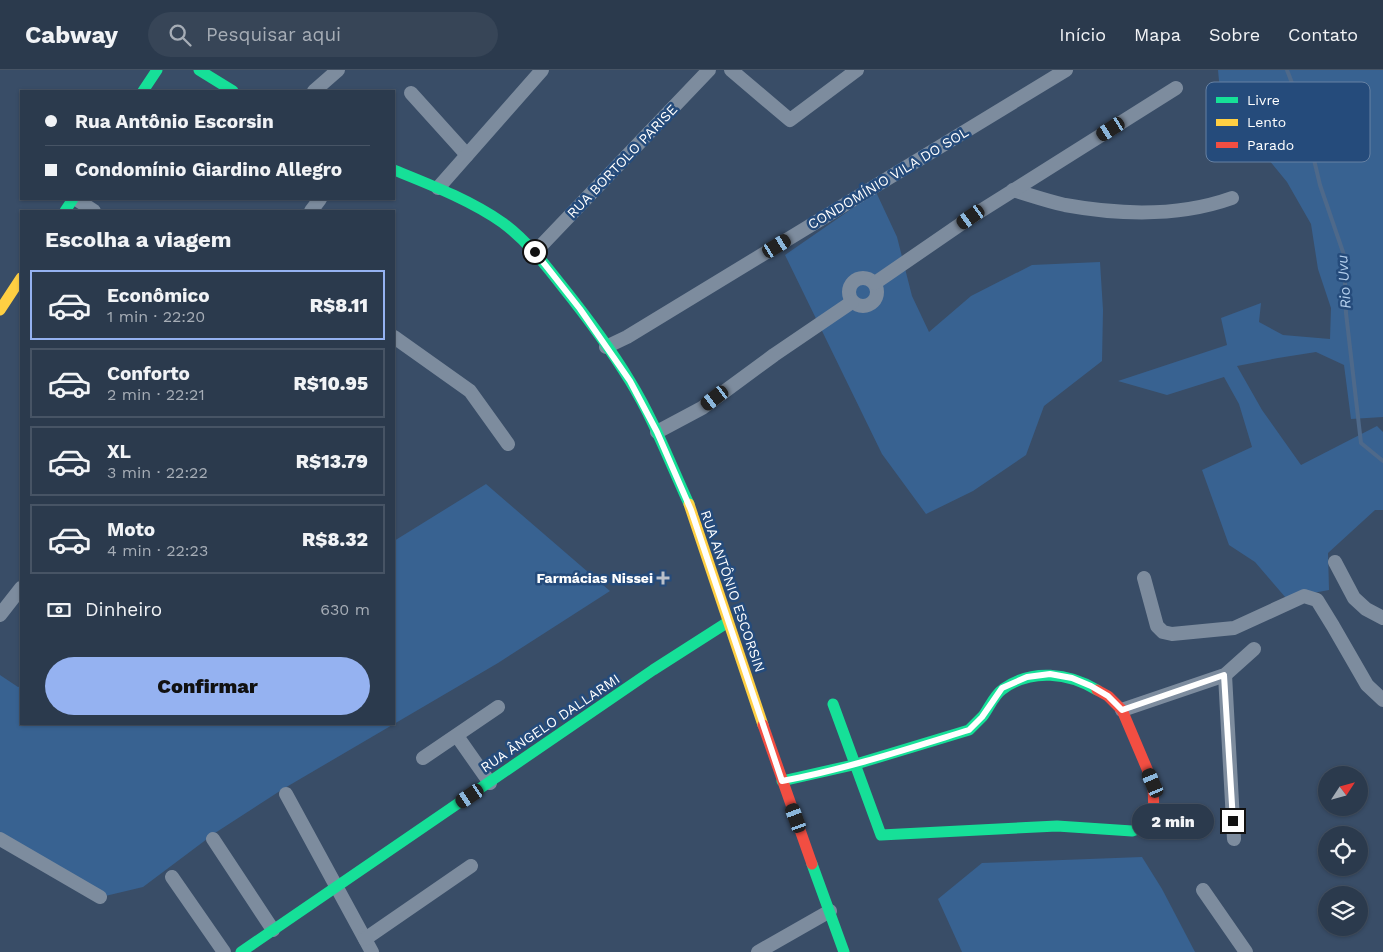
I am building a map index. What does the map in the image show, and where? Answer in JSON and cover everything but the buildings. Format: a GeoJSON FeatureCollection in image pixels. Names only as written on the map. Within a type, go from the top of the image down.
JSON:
{"type":"FeatureCollection","features":[{"type":"Feature","properties":{"kind":"street"},"geometry":{"type":"LineString","coordinates":[[144,90],[157,70]]}},
{"type":"Feature","properties":{"kind":"street"},"geometry":{"type":"LineString","coordinates":[[199,70],[231,90]]}},
{"type":"Feature","properties":{"kind":"street"},"geometry":{"type":"LineString","coordinates":[[315,90],[338,70]]}},
{"type":"Feature","properties":{"kind":"street"},"geometry":{"type":"LineString","coordinates":[[438,188],[542,70]]}},
{"type":"Feature","properties":{"kind":"street","name":"RUA BORTOLO PARISE"},"geometry":{"type":"LineString","coordinates":[[535,252],[709,70]]}},
{"type":"Feature","properties":{"kind":"street"},"geometry":{"type":"LineString","coordinates":[[732,70],[790,120],[857,70]]}},
{"type":"Feature","properties":{"kind":"street","name":"CONDOMÍNIO VILA DO SOL"},"geometry":{"type":"LineString","coordinates":[[606,347],[626,337],[1066,70]]}},
{"type":"Feature","properties":{"kind":"street"},"geometry":{"type":"LineString","coordinates":[[657,432],[702,408],[774,355],[852,302],[860,306],[869,306],[876,300],[878,292],[875,283],[971,217],[1176,88]]}},
{"type":"Feature","properties":{"kind":"street"},"geometry":{"type":"LineString","coordinates":[[411,93],[467,155]]}},
{"type":"Feature","properties":{"kind":"street","name":"RUA ANTÔNIO ESCORSIN"},"geometry":{"type":"LineString","coordinates":[[395,170],[438,188],[484,211],[504,224],[535,252],[580,309],[630,381],[657,432],[691,510],[782,781],[844,952]]}},
{"type":"Feature","properties":{"kind":"street"},"geometry":{"type":"LineString","coordinates":[[1013,190],[1072,206],[1104,210],[1167,213],[1213,204],[1232,198]]}},
{"type":"Feature","properties":{"kind":"street"},"geometry":{"type":"LineString","coordinates":[[66,210],[74,200]]}},
{"type":"Feature","properties":{"kind":"street"},"geometry":{"type":"LineString","coordinates":[[77,200],[92,210]]}},
{"type":"Feature","properties":{"kind":"street"},"geometry":{"type":"LineString","coordinates":[[311,210],[319,200]]}},
{"type":"Feature","properties":{"kind":"street"},"geometry":{"type":"LineString","coordinates":[[0,310],[20,280]]}},
{"type":"Feature","properties":{"kind":"street"},"geometry":{"type":"LineString","coordinates":[[395,338],[470,391],[508,444]]}},
{"type":"Feature","properties":{"kind":"street"},"geometry":{"type":"LineString","coordinates":[[1335,562],[1354,598],[1366,609],[1383,618]]}},
{"type":"Feature","properties":{"kind":"street"},"geometry":{"type":"LineString","coordinates":[[1144,578],[1157,626],[1163,632],[1172,634],[1234,628],[1304,596],[1317,600],[1367,685],[1383,700]]}},
{"type":"Feature","properties":{"kind":"street"},"geometry":{"type":"LineString","coordinates":[[0,616],[20,589]]}},
{"type":"Feature","properties":{"kind":"street","name":"RUA ÂNGELO DALLARMI"},"geometry":{"type":"LineString","coordinates":[[241,952],[653,670],[728,622]]}},
{"type":"Feature","properties":{"kind":"street"},"geometry":{"type":"LineString","coordinates":[[1122,710],[1224,675],[1254,649]]}},
{"type":"Feature","properties":{"kind":"street"},"geometry":{"type":"LineString","coordinates":[[782,781],[855,765],[969,730],[982,717],[1002,688],[1027,677],[1050,674],[1072,678],[1108,696],[1122,710],[1153,783],[1154,817],[1142,828],[1132,832],[1057,826],[881,835],[855,765],[833,704]]}},
{"type":"Feature","properties":{"kind":"street"},"geometry":{"type":"LineString","coordinates":[[1224,675],[1234,839]]}},
{"type":"Feature","properties":{"kind":"street"},"geometry":{"type":"LineString","coordinates":[[423,758],[498,707]]}},
{"type":"Feature","properties":{"kind":"street"},"geometry":{"type":"LineString","coordinates":[[456,736],[490,782]]}},
{"type":"Feature","properties":{"kind":"street"},"geometry":{"type":"LineString","coordinates":[[286,794],[372,952]]}},
{"type":"Feature","properties":{"kind":"street"},"geometry":{"type":"LineString","coordinates":[[213,839],[273,930]]}},
{"type":"Feature","properties":{"kind":"street"},"geometry":{"type":"LineString","coordinates":[[0,855],[4,841],[100,897]]}},
{"type":"Feature","properties":{"kind":"street"},"geometry":{"type":"LineString","coordinates":[[365,939],[471,866]]}},
{"type":"Feature","properties":{"kind":"street"},"geometry":{"type":"LineString","coordinates":[[172,877],[224,952]]}},
{"type":"Feature","properties":{"kind":"street"},"geometry":{"type":"LineString","coordinates":[[1203,890],[1246,952]]}},
{"type":"Feature","properties":{"kind":"street"},"geometry":{"type":"LineString","coordinates":[[758,952],[830,911]]}},
{"type":"Feature","properties":{"kind":"shaded area"},"geometry":{"type":"Polygon","coordinates":[[[1218,70],[1383,70],[1383,417],[1351,419],[1344,365],[1316,352],[1237,366],[1262,410],[1301,465],[1377,426],[1383,432],[1383,510],[1375,510],[1328,553],[1329,590],[1286,598],[1255,562],[1229,545],[1202,470],[1252,447],[1239,404],[1224,377],[1167,395],[1118,381],[1227,345],[1221,318],[1261,303],[1259,322],[1283,335],[1330,339],[1331,308],[1318,269],[1311,224],[1287,182],[1271,162],[1370,162],[1370,82],[1219,81],[1218,70]]]}},
{"type":"Feature","properties":{"kind":"shaded area"},"geometry":{"type":"Polygon","coordinates":[[[876,192],[897,237],[912,296],[929,332],[971,296],[1032,265],[1100,262],[1103,310],[1102,361],[1044,406],[1026,455],[973,491],[926,514],[882,454],[785,255],[876,192]]]}},
{"type":"Feature","properties":{"kind":"shaded area"},"geometry":{"type":"Polygon","coordinates":[[[486,484],[610,591],[498,663],[395,723],[395,540],[486,484]]]}},
{"type":"Feature","properties":{"kind":"shaded area"},"geometry":{"type":"Polygon","coordinates":[[[0,675],[18,687],[20,686],[20,725],[392,725],[283,789],[215,833],[143,887],[101,897],[0,837],[0,675]]]}},
{"type":"Feature","properties":{"kind":"shaded area"},"geometry":{"type":"Polygon","coordinates":[[[1142,857],[1162,889],[1195,952],[962,952],[938,899],[982,863],[1142,857]]]}},
{"type":"Feature","properties":{"kind":"waterway","name":"Rio Uvu"},"geometry":{"type":"LineString","coordinates":[[1287,70],[1292,82]]}},
{"type":"Feature","properties":{"kind":"waterway","name":"Rio Uvu"},"geometry":{"type":"LineString","coordinates":[[1315,162],[1320,185],[1344,255],[1346,313],[1361,443],[1383,461]]}},
{"type":"Feature","properties":{"kind":"traffic: fast"},"geometry":{"type":"LineString","coordinates":[[144,90],[157,70]]}},
{"type":"Feature","properties":{"kind":"traffic: fast"},"geometry":{"type":"LineString","coordinates":[[199,70],[231,90]]}},
{"type":"Feature","properties":{"kind":"traffic: fast"},"geometry":{"type":"LineString","coordinates":[[395,170],[477,207],[503,223],[534,252],[589,321],[630,381],[654,426],[689,504]]}},
{"type":"Feature","properties":{"kind":"traffic: fast"},"geometry":{"type":"LineString","coordinates":[[66,210],[72,200]]}},
{"type":"Feature","properties":{"kind":"traffic: fast"},"geometry":{"type":"LineString","coordinates":[[241,952],[653,670],[728,622]]}},
{"type":"Feature","properties":{"kind":"traffic: fast"},"geometry":{"type":"LineString","coordinates":[[782,781],[853,765],[969,730],[983,716],[994,698],[1003,689],[1014,682],[1026,678],[1050,675],[1063,677],[1086,684],[1097,690]]}},
{"type":"Feature","properties":{"kind":"traffic: fast"},"geometry":{"type":"LineString","coordinates":[[833,704],[881,835],[1057,826],[1132,831],[1143,827]]}},
{"type":"Feature","properties":{"kind":"traffic: fast"},"geometry":{"type":"LineString","coordinates":[[812,864],[844,952]]}},
{"type":"Feature","properties":{"kind":"traffic: slow"},"geometry":{"type":"LineString","coordinates":[[0,310],[20,280]]}},
{"type":"Feature","properties":{"kind":"traffic: slow"},"geometry":{"type":"LineString","coordinates":[[689,504],[763,725]]}},
{"type":"Feature","properties":{"kind":"traffic: jam"},"geometry":{"type":"LineString","coordinates":[[1097,690],[1108,696],[1122,710],[1153,783],[1154,817],[1143,827]]}},
{"type":"Feature","properties":{"kind":"traffic: jam"},"geometry":{"type":"LineString","coordinates":[[763,725],[812,864]]}},
{"type":"Feature","properties":{"kind":"place","name":"Farmácias Nissei"},"geometry":{"type":"Point","coordinates":[663,578]}},
{"type":"Feature","properties":{"kind":"route"},"geometry":{"type":"LineString","coordinates":[[535,252],[580,309],[630,381],[657,432],[691,510],[782,781],[855,765],[969,730],[982,717],[1002,688],[1027,677],[1050,674],[1072,678],[1108,696],[1122,710],[1224,675],[1233,821]]}}]}
